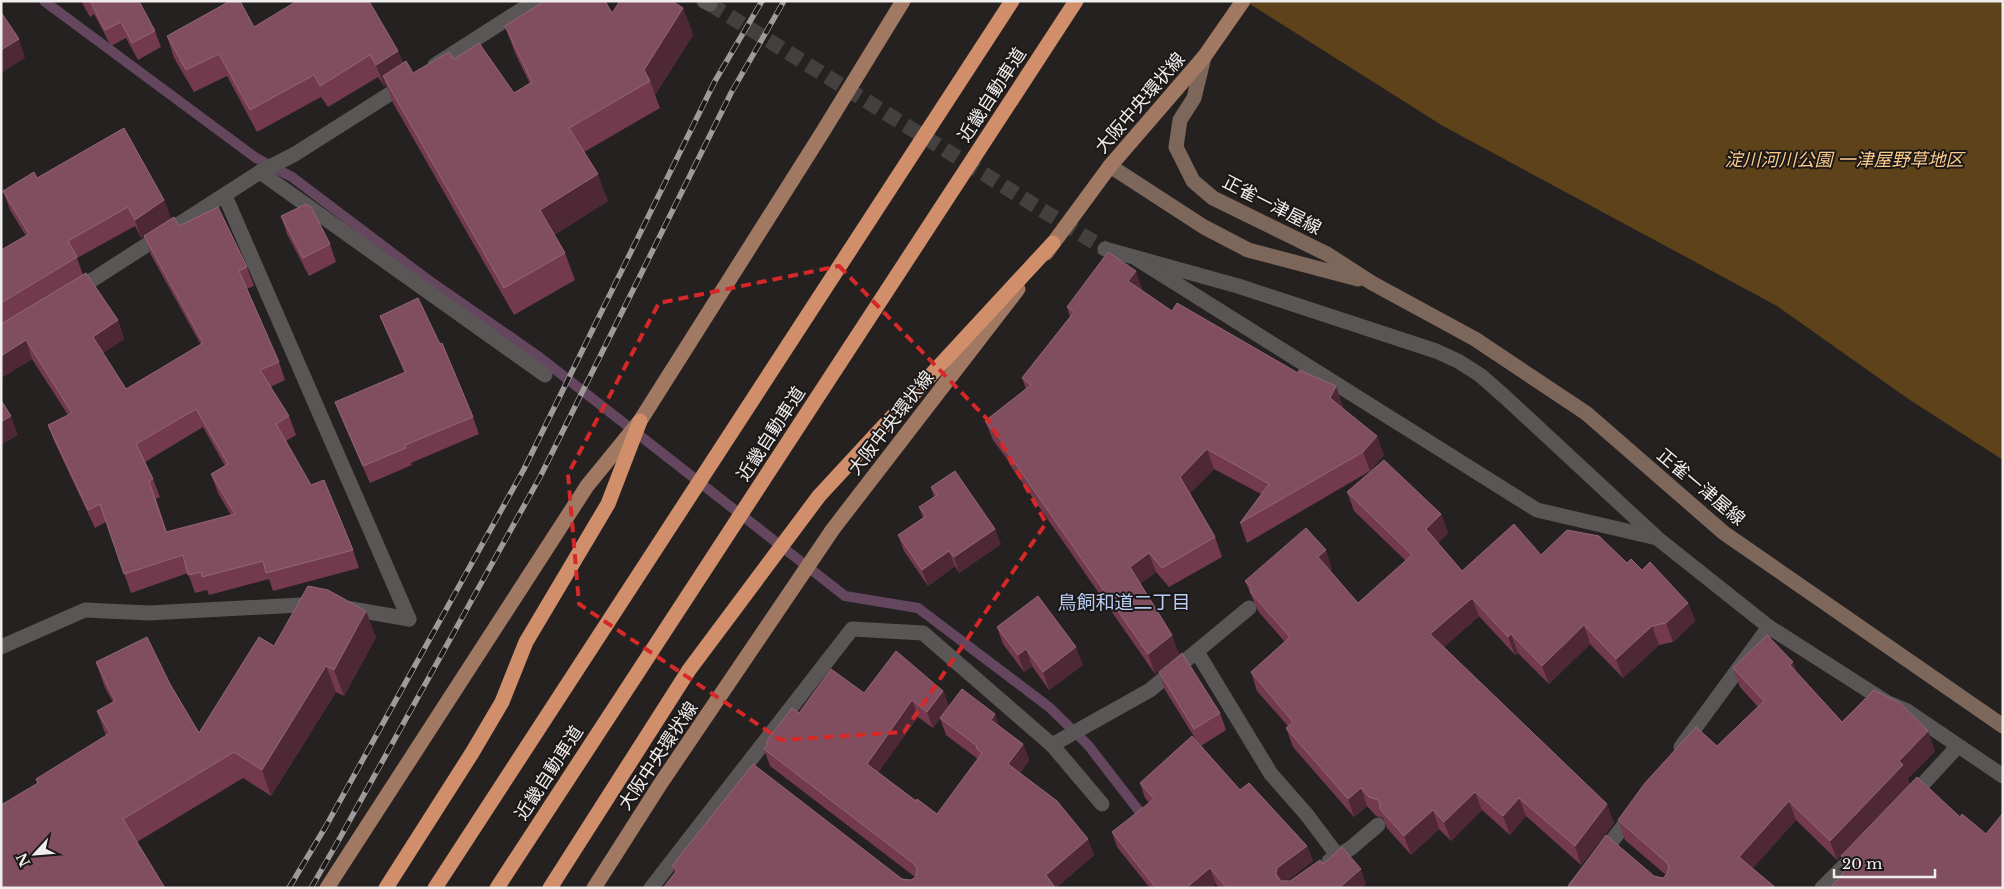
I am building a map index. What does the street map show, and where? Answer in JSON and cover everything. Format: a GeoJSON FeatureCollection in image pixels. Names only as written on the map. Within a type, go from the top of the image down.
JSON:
{"type":"FeatureCollection","features":[{"type":"Feature","properties":{"kind":"highway","name":"近畿自動車道"},"geometry":{"type":"LineString","coordinates":[[435,888],[1012,1]]}},
{"type":"Feature","properties":{"kind":"highway","name":"近畿自動車道"},"geometry":{"type":"LineString","coordinates":[[497,888],[1076,1]]}},
{"type":"Feature","properties":{"kind":"highway"},"geometry":{"type":"LineString","coordinates":[[550,888],[689,670],[819,496],[1053,244]]}},
{"type":"Feature","properties":{"kind":"highway"},"geometry":{"type":"LineString","coordinates":[[386,888],[472,753],[502,702],[526,642],[608,504],[640,421]]}},
{"type":"Feature","properties":{"kind":"main road"},"geometry":{"type":"LineString","coordinates":[[327,888],[587,486],[640,421],[903,1]]}},
{"type":"Feature","properties":{"kind":"main road","name":"大阪中央環状線"},"geometry":{"type":"LineString","coordinates":[[594,888],[661,783],[833,529],[1053,244],[1110,166],[1204,57],[1243,1]]}},
{"type":"Feature","properties":{"kind":"main road","name":"正雀一津屋線"},"geometry":{"type":"LineString","coordinates":[[1204,57],[1194,98],[1180,120],[1176,147],[1193,180],[1213,198],[1327,254],[1372,283],[1475,339],[1586,413],[1724,533],[2003,726]]}},
{"type":"Feature","properties":{"kind":"main road","name":"正雀一津屋線"},"geometry":{"type":"LineString","coordinates":[[1110,166],[1204,227],[1248,250],[1372,283]]}},
{"type":"Feature","properties":{"kind":"street"},"geometry":{"type":"LineString","coordinates":[[60,300],[260,172],[295,154],[535,1]]}},
{"type":"Feature","properties":{"kind":"street"},"geometry":{"type":"LineString","coordinates":[[260,172],[545,375]]}},
{"type":"Feature","properties":{"kind":"street"},"geometry":{"type":"LineString","coordinates":[[1,647],[85,610],[149,612],[313,602],[409,619],[225,196]]}},
{"type":"Feature","properties":{"kind":"street"},"geometry":{"type":"LineString","coordinates":[[1105,249],[1238,286],[1401,339],[1458,361],[1480,375],[1504,396],[1657,538],[1769,627],[1888,703],[1907,711],[2003,776]]}},
{"type":"Feature","properties":{"kind":"street"},"geometry":{"type":"LineString","coordinates":[[1136,259],[1537,510],[1657,538]]}},
{"type":"Feature","properties":{"kind":"street"},"geometry":{"type":"LineString","coordinates":[[1052,745],[1150,690],[1249,608]]}},
{"type":"Feature","properties":{"kind":"street"},"geometry":{"type":"LineString","coordinates":[[1675,756],[1769,627]]}},
{"type":"Feature","properties":{"kind":"street"},"geometry":{"type":"LineString","coordinates":[[654,887],[753,764],[852,629],[923,633],[1052,745],[1102,804]]}},
{"type":"Feature","properties":{"kind":"street"},"geometry":{"type":"LineString","coordinates":[[1197,652],[1271,774],[1307,814],[1336,855]]}},
{"type":"Feature","properties":{"kind":"street"},"geometry":{"type":"LineString","coordinates":[[1897,812],[1958,746]]}},
{"type":"Feature","properties":{"kind":"street"},"geometry":{"type":"LineString","coordinates":[[1575,888],[1640,804]]}},
{"type":"Feature","properties":{"kind":"street"},"geometry":{"type":"LineString","coordinates":[[1314,871],[1336,855],[1351,848],[1378,825]]}},
{"type":"Feature","properties":{"kind":"street"},"geometry":{"type":"LineString","coordinates":[[1822,888],[1870,840]]}},
{"type":"Feature","properties":{"kind":"street"},"geometry":{"type":"LineString","coordinates":[[1612,841],[1626,853]]}},
{"type":"Feature","properties":{"kind":"highlighted area"},"geometry":{"type":"Polygon","coordinates":[[[839,266],[989,421],[1046,523],[904,732],[781,740],[579,604],[568,474],[659,303],[839,266]]]}},
{"type":"Feature","properties":{"kind":"green space","name":"淀川河川公園 一津屋野草地区"},"geometry":{"type":"Polygon","coordinates":[[[1245,1],[2003,1],[2003,460],[1907,398],[1777,306],[1443,126],[1245,1]]]}},
{"type":"Feature","properties":{"kind":"building"},"geometry":{"type":"Polygon","coordinates":[[[90,1],[139,1],[155,31],[132,43],[121,22],[105,30],[90,1]]]}},
{"type":"Feature","properties":{"kind":"building"},"geometry":{"type":"Polygon","coordinates":[[[230,1],[240,1],[254,27],[297,1],[369,1],[398,51],[376,65],[370,55],[320,86],[314,75],[250,110],[219,54],[186,70],[167,36],[230,1]]]}},
{"type":"Feature","properties":{"kind":"building"},"geometry":{"type":"Polygon","coordinates":[[[542,1],[605,1],[612,13],[620,1],[672,1],[683,8],[644,70],[650,81],[569,128],[598,174],[540,210],[565,253],[504,288],[383,76],[406,61],[413,73],[449,52],[454,59],[479,43],[514,93],[532,82],[505,26],[542,1]]]}},
{"type":"Feature","properties":{"kind":"building"},"geometry":{"type":"Polygon","coordinates":[[[1,12],[19,39],[1,50],[1,12]]]}},
{"type":"Feature","properties":{"kind":"building"},"geometry":{"type":"Polygon","coordinates":[[[124,128],[164,200],[135,220],[128,207],[68,241],[77,257],[1,303],[1,250],[29,234],[3,191],[34,172],[37,178],[124,128]]]}},
{"type":"Feature","properties":{"kind":"building"},"geometry":{"type":"Polygon","coordinates":[[[306,204],[311,207],[330,244],[303,258],[281,216],[306,204]]]}},
{"type":"Feature","properties":{"kind":"building"},"geometry":{"type":"Polygon","coordinates":[[[218,207],[247,267],[239,271],[279,362],[260,370],[289,416],[276,424],[311,485],[324,480],[353,550],[266,573],[263,561],[202,577],[201,572],[188,575],[183,555],[124,574],[100,504],[88,510],[48,425],[72,413],[26,340],[1,356],[1,324],[86,273],[118,320],[93,337],[126,389],[203,343],[144,236],[174,217],[179,226],[218,207]],[[196,409],[136,444],[153,479],[149,481],[166,532],[235,514],[211,474],[228,464],[196,409]]]}},
{"type":"Feature","properties":{"kind":"building"},"geometry":{"type":"Polygon","coordinates":[[[1108,252],[1136,271],[1128,281],[1172,311],[1177,303],[1298,373],[1299,370],[1336,386],[1330,398],[1377,436],[1363,452],[1240,523],[1269,484],[1207,449],[1180,477],[1215,537],[1162,568],[1149,553],[1130,567],[1172,635],[1148,654],[1003,446],[1004,444],[985,421],[1031,385],[1022,378],[1074,312],[1067,307],[1108,252]]]}},
{"type":"Feature","properties":{"kind":"building"},"geometry":{"type":"Polygon","coordinates":[[[418,298],[440,344],[442,343],[473,417],[405,445],[406,448],[363,466],[335,402],[406,372],[380,316],[418,298]]]}},
{"type":"Feature","properties":{"kind":"building"},"geometry":{"type":"Polygon","coordinates":[[[1,400],[11,416],[1,422],[1,400]]]}},
{"type":"Feature","properties":{"kind":"building"},"geometry":{"type":"Polygon","coordinates":[[[1384,460],[1441,514],[1426,529],[1462,571],[1514,524],[1541,555],[1567,530],[1599,536],[1627,563],[1631,559],[1642,570],[1650,562],[1688,603],[1666,623],[1652,626],[1616,659],[1584,625],[1542,666],[1511,634],[1508,637],[1472,598],[1430,634],[1607,804],[1575,846],[1519,798],[1503,816],[1475,792],[1444,822],[1433,810],[1404,836],[1380,809],[1378,800],[1369,797],[1361,788],[1348,799],[1286,728],[1293,722],[1251,672],[1290,637],[1251,593],[1251,587],[1245,581],[1306,528],[1326,550],[1318,557],[1358,603],[1412,555],[1347,492],[1384,460]]]}},
{"type":"Feature","properties":{"kind":"building"},"geometry":{"type":"Polygon","coordinates":[[[955,471],[995,529],[954,557],[949,551],[922,570],[898,535],[926,516],[919,507],[937,495],[931,487],[955,471]]]}},
{"type":"Feature","properties":{"kind":"building"},"geometry":{"type":"Polygon","coordinates":[[[308,586],[328,590],[366,611],[334,670],[326,666],[262,770],[234,752],[123,819],[165,888],[1,888],[1,805],[38,783],[36,779],[110,733],[97,711],[115,701],[96,662],[147,637],[170,684],[199,733],[259,637],[274,646],[308,586]]]}},
{"type":"Feature","properties":{"kind":"building"},"geometry":{"type":"Polygon","coordinates":[[[1038,596],[1076,647],[1043,672],[1026,649],[1018,655],[997,627],[1038,596]]]}},
{"type":"Feature","properties":{"kind":"building"},"geometry":{"type":"Polygon","coordinates":[[[1767,635],[1793,662],[1790,665],[1842,722],[1874,690],[1900,703],[1928,731],[1899,761],[1903,765],[1830,841],[1789,801],[1739,857],[1776,888],[1567,888],[1606,835],[1654,876],[1663,878],[1667,874],[1669,866],[1666,862],[1618,820],[1645,783],[1696,727],[1717,746],[1764,701],[1733,668],[1767,635]]]}},
{"type":"Feature","properties":{"kind":"building"},"geometry":{"type":"Polygon","coordinates":[[[896,651],[943,691],[927,712],[912,700],[867,764],[916,801],[917,799],[937,814],[982,753],[976,748],[977,746],[940,718],[962,689],[995,714],[991,720],[1023,744],[1008,764],[1057,801],[1088,839],[1046,875],[1055,888],[663,888],[677,870],[672,866],[753,764],[902,879],[911,880],[916,877],[917,868],[914,864],[764,749],[768,744],[766,742],[792,708],[799,713],[831,669],[864,693],[896,651]]]}},
{"type":"Feature","properties":{"kind":"building"},"geometry":{"type":"Polygon","coordinates":[[[1182,653],[1220,713],[1194,729],[1159,672],[1182,653]]]}},
{"type":"Feature","properties":{"kind":"building"},"geometry":{"type":"Polygon","coordinates":[[[1192,736],[1240,790],[1249,783],[1307,846],[1277,868],[1276,874],[1281,881],[1290,881],[1320,860],[1323,864],[1342,847],[1361,869],[1339,888],[1227,888],[1210,868],[1186,888],[1156,888],[1112,832],[1154,799],[1140,783],[1192,736]]]}},
{"type":"Feature","properties":{"kind":"building"},"geometry":{"type":"Polygon","coordinates":[[[1917,777],[1960,817],[1962,814],[1986,834],[2003,813],[2003,888],[1830,888],[1850,865],[1841,856],[1917,777]]]}},
{"type":"Feature","properties":{"kind":"waterway"},"geometry":{"type":"LineString","coordinates":[[44,1],[256,158],[292,177],[427,279],[538,356],[845,596],[918,608],[1049,707],[1088,745],[1146,820]]}},
{"type":"Feature","properties":{"kind":"tunnel"},"geometry":{"type":"LineString","coordinates":[[710,4],[1105,249]]}},
{"type":"Feature","properties":{"kind":"railway"},"geometry":{"type":"LineString","coordinates":[[289,888],[326,826],[524,469],[715,81],[762,1]]}},
{"type":"Feature","properties":{"kind":"railway"},"geometry":{"type":"LineString","coordinates":[[311,888],[540,477],[731,93],[784,1]]}},
{"type":"Feature","properties":{"kind":"district","name":"鳥飼和道二丁目"},"geometry":{"type":"Point","coordinates":[1124,602]}}]}
